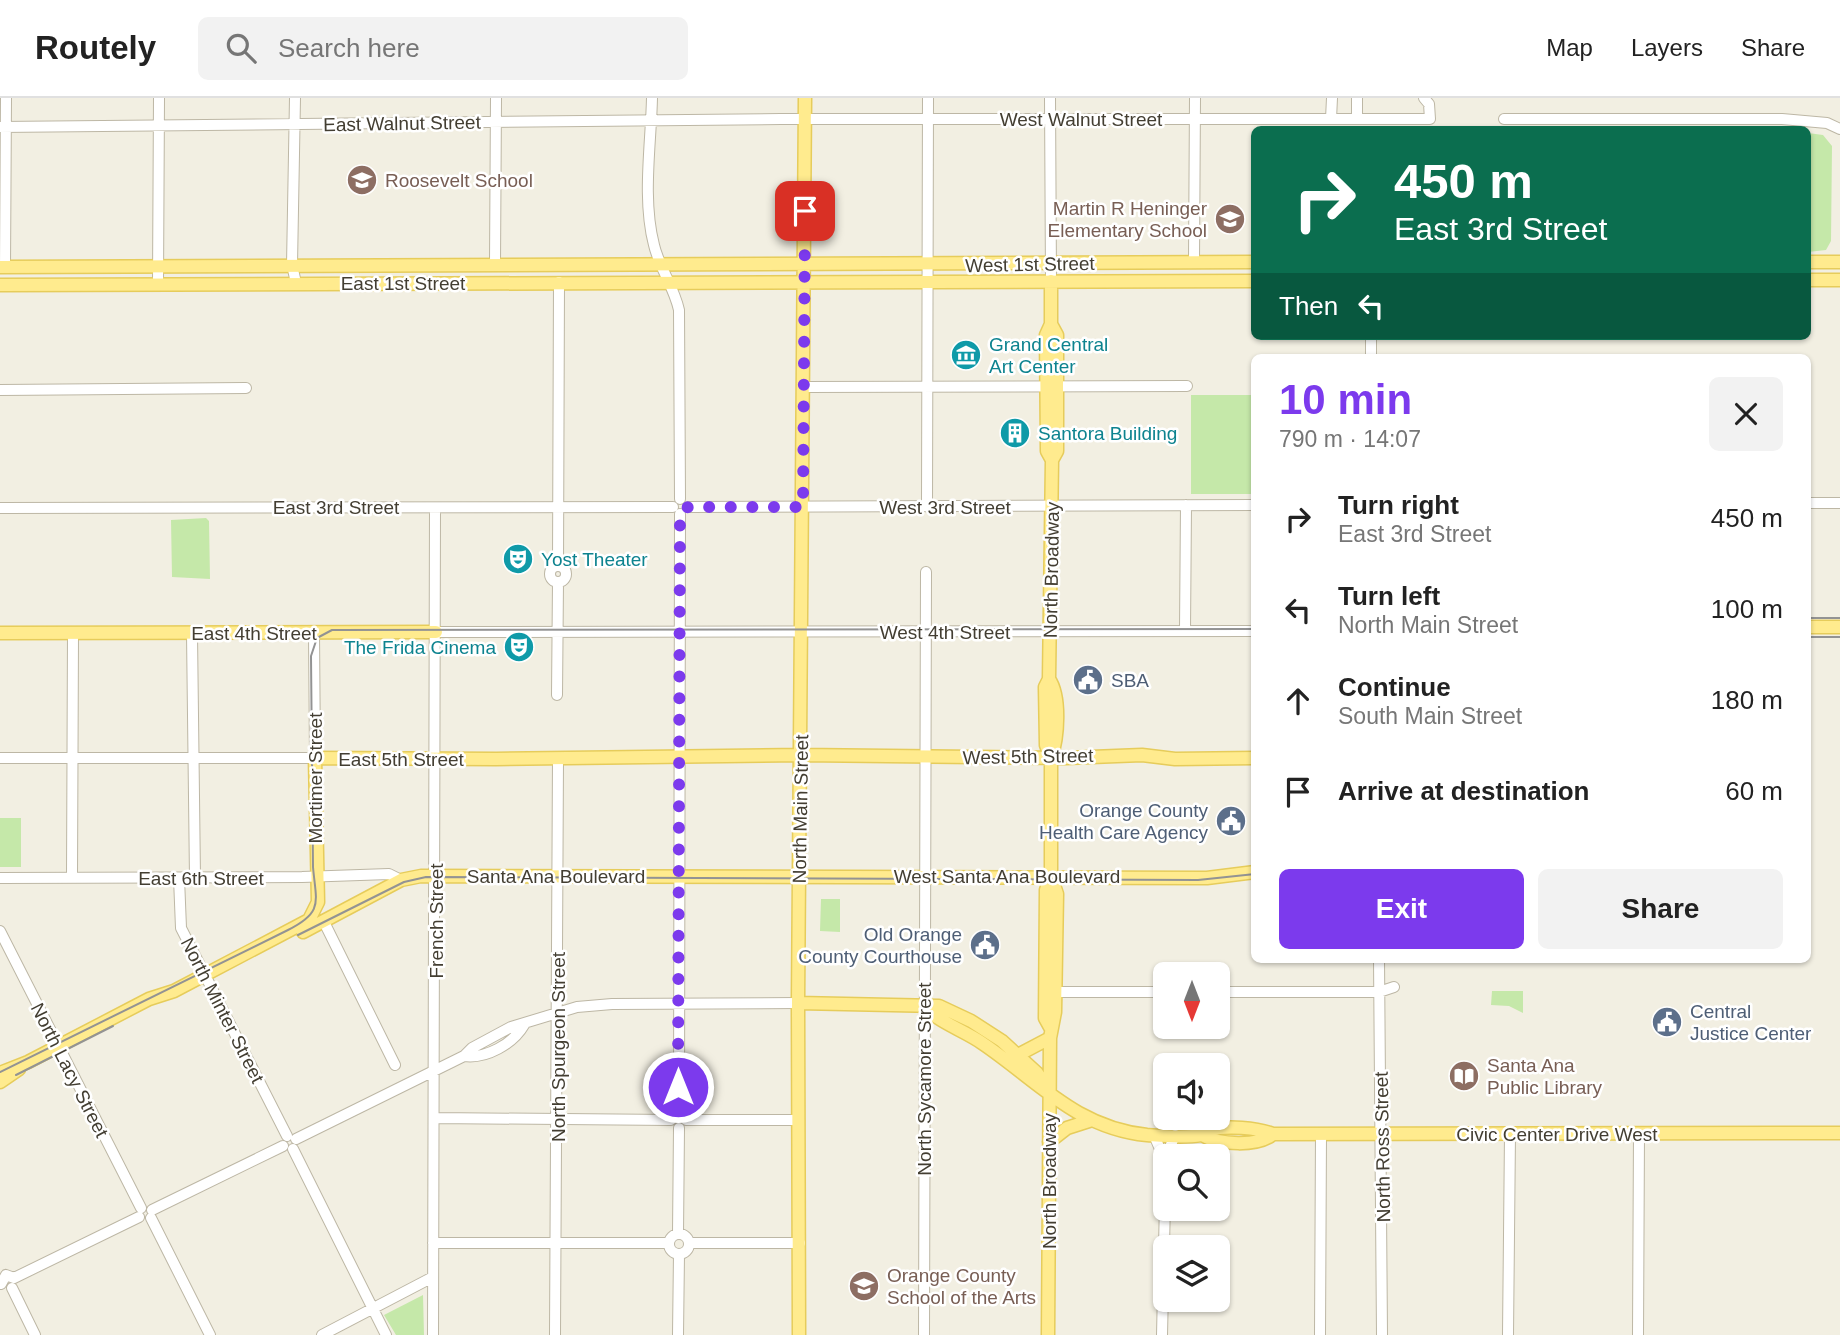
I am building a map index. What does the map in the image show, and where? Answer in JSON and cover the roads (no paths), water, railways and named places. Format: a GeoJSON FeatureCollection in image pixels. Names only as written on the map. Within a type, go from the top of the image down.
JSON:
{"type":"FeatureCollection","features":[{"type":"Feature","properties":{"kind":"main road","name":"North Main Street"},"geometry":{"type":"LineString","coordinates":[[800,1335],[798,1003],[805,282],[804,98]]}},
{"type":"Feature","properties":{"kind":"main road","name":"West 1st Street"},"geometry":{"type":"LineString","coordinates":[[805,264],[1251,262]]}},
{"type":"Feature","properties":{"kind":"main road"},"geometry":{"type":"LineString","coordinates":[[1811,262],[1840,262]]}},
{"type":"Feature","properties":{"kind":"main road","name":"East 1st Street"},"geometry":{"type":"LineString","coordinates":[[2,267],[805,264]]}},
{"type":"Feature","properties":{"kind":"main road"},"geometry":{"type":"LineString","coordinates":[[1811,280],[1840,280]]}},
{"type":"Feature","properties":{"kind":"main road","name":"North Broadway"},"geometry":{"type":"LineString","coordinates":[[1048,1335],[1050,1032],[1045,1018],[1046,890],[1051,876],[1051,758],[1046,745],[1045,687],[1049,680],[1052,460],[1047,452],[1052,386],[1046,335],[1051,324],[1051,281]]}},
{"type":"Feature","properties":{"kind":"main road","name":"West 1st Street"},"geometry":{"type":"LineString","coordinates":[[805,282],[1251,281]]}},
{"type":"Feature","properties":{"kind":"main road","name":"East 1st Street"},"geometry":{"type":"LineString","coordinates":[[0,285],[805,282]]}},
{"type":"Feature","properties":{"kind":"main road"},"geometry":{"type":"LineString","coordinates":[[1811,627],[1840,627]]}},
{"type":"Feature","properties":{"kind":"main road","name":"East 4th Street"},"geometry":{"type":"LineString","coordinates":[[0,633],[436,632]]}},
{"type":"Feature","properties":{"kind":"main road","name":"West 5th Street"},"geometry":{"type":"LineString","coordinates":[[801,755],[1051,758],[1142,754],[1175,759],[1251,758]]}},
{"type":"Feature","properties":{"kind":"main road","name":"East 5th Street"},"geometry":{"type":"LineString","coordinates":[[315,758],[436,760],[801,755]]}},
{"type":"Feature","properties":{"kind":"main road","name":"Mortimer Street"},"geometry":{"type":"LineString","coordinates":[[280,938],[309,920],[318,902],[315,876],[315,758]]}},
{"type":"Feature","properties":{"kind":"main road","name":"West Santa Ana Boulevard"},"geometry":{"type":"LineString","coordinates":[[759,876],[1207,878],[1251,872]]}},
{"type":"Feature","properties":{"kind":"main road","name":"Santa Ana Boulevard"},"geometry":{"type":"LineString","coordinates":[[401,880],[436,875],[759,876]]}},
{"type":"Feature","properties":{"kind":"main road","name":"North Broadway"},"geometry":{"type":"LineString","coordinates":[[1050,1032],[1055,1020],[1057,890],[1051,876]]}},
{"type":"Feature","properties":{"kind":"main road"},"geometry":{"type":"LineString","coordinates":[[0,1073],[89,1031],[115,1024],[157,1003],[174,991],[280,938],[293,937],[324,922],[401,880]]}},
{"type":"Feature","properties":{"kind":"main road","name":"Civic Center Drive West"},"geometry":{"type":"LineString","coordinates":[[798,1003],[939,1006],[971,1021],[1018,1055],[1037,1073],[1049,1093]]}},
{"type":"Feature","properties":{"kind":"main road","name":"Civic Center Drive West"},"geometry":{"type":"LineString","coordinates":[[924,1007],[940,1022],[970,1034],[1034,1085],[1092,1120],[1124,1131],[1154,1135],[1202,1135],[1220,1130],[1260,1129],[1269,1138],[1321,1134],[1840,1133]]}},
{"type":"Feature","properties":{"kind":"main road"},"geometry":{"type":"LineString","coordinates":[[1018,1055],[1050,1032]]}},
{"type":"Feature","properties":{"kind":"main road"},"geometry":{"type":"LineString","coordinates":[[0,1083],[28,1062]]}},
{"type":"Feature","properties":{"kind":"main road"},"geometry":{"type":"LineString","coordinates":[[1049,1142],[1067,1128],[1092,1120]]}},
{"type":"Feature","properties":{"kind":"street"},"geometry":{"type":"LineString","coordinates":[[2,267],[3,127],[6,98]]}},
{"type":"Feature","properties":{"kind":"street"},"geometry":{"type":"LineString","coordinates":[[158,284],[159,98]]}},
{"type":"Feature","properties":{"kind":"street"},"geometry":{"type":"LineString","coordinates":[[295,98],[292,265],[296,283]]}},
{"type":"Feature","properties":{"kind":"street"},"geometry":{"type":"LineString","coordinates":[[495,264],[496,98]]}},
{"type":"Feature","properties":{"kind":"street"},"geometry":{"type":"LineString","coordinates":[[652,98],[650,217],[654,246],[679,310],[680,499],[685,500],[680,510],[678,631],[678,1233]]}},
{"type":"Feature","properties":{"kind":"street"},"geometry":{"type":"LineString","coordinates":[[927,507],[928,98]]}},
{"type":"Feature","properties":{"kind":"street"},"geometry":{"type":"LineString","coordinates":[[1050,98],[1048,262],[1051,281]]}},
{"type":"Feature","properties":{"kind":"street"},"geometry":{"type":"LineString","coordinates":[[1194,262],[1195,98]]}},
{"type":"Feature","properties":{"kind":"street"},"geometry":{"type":"LineString","coordinates":[[1331,119],[1332,98]]}},
{"type":"Feature","properties":{"kind":"street"},"geometry":{"type":"LineString","coordinates":[[1357,98],[1357,119]]}},
{"type":"Feature","properties":{"kind":"street","name":"West Walnut Street"},"geometry":{"type":"LineString","coordinates":[[804,119],[1430,119],[1429,104],[1424,98]]}},
{"type":"Feature","properties":{"kind":"street","name":"East Walnut Street"},"geometry":{"type":"LineString","coordinates":[[3,127],[804,119]]}},
{"type":"Feature","properties":{"kind":"street"},"geometry":{"type":"LineString","coordinates":[[1504,119],[1615,124],[1782,119],[1827,123],[1840,129]]}},
{"type":"Feature","properties":{"kind":"street"},"geometry":{"type":"LineString","coordinates":[[556,695],[558,582],[549,575],[553,567],[558,565],[559,282]]}},
{"type":"Feature","properties":{"kind":"street"},"geometry":{"type":"LineString","coordinates":[[804,387],[1187,386]]}},
{"type":"Feature","properties":{"kind":"street"},"geometry":{"type":"LineString","coordinates":[[0,390],[246,388]]}},
{"type":"Feature","properties":{"kind":"street"},"geometry":{"type":"LineString","coordinates":[[1811,503],[1840,503]]}},
{"type":"Feature","properties":{"kind":"street"},"geometry":{"type":"LineString","coordinates":[[1185,631],[1186,505]]}},
{"type":"Feature","properties":{"kind":"street","name":"West 3rd Street"},"geometry":{"type":"LineString","coordinates":[[803,507],[1251,505]]}},
{"type":"Feature","properties":{"kind":"street","name":"East 3rd Street"},"geometry":{"type":"LineString","coordinates":[[0,508],[680,510],[803,507]]}},
{"type":"Feature","properties":{"kind":"street","name":"French Street"},"geometry":{"type":"LineString","coordinates":[[433,1335],[435,508]]}},
{"type":"Feature","properties":{"kind":"street","name":"North Sycamore Street"},"geometry":{"type":"LineString","coordinates":[[924,1335],[926,572]]}},
{"type":"Feature","properties":{"kind":"street","name":"West 4th Street"},"geometry":{"type":"LineString","coordinates":[[802,632],[1251,631]]}},
{"type":"Feature","properties":{"kind":"street","name":"East 4th Street"},"geometry":{"type":"LineString","coordinates":[[436,632],[802,632]]}},
{"type":"Feature","properties":{"kind":"street","name":"Mortimer Street"},"geometry":{"type":"LineString","coordinates":[[314,633],[315,758]]}},
{"type":"Feature","properties":{"kind":"street"},"geometry":{"type":"LineString","coordinates":[[72,878],[73,634]]}},
{"type":"Feature","properties":{"kind":"street"},"geometry":{"type":"LineString","coordinates":[[192,634],[195,878]]}},
{"type":"Feature","properties":{"kind":"street","name":"East 5th Street"},"geometry":{"type":"LineString","coordinates":[[0,758],[315,758]]}},
{"type":"Feature","properties":{"kind":"street","name":"North Spurgeon Street"},"geometry":{"type":"LineString","coordinates":[[555,1335],[559,1011],[558,759]]}},
{"type":"Feature","properties":{"kind":"street","name":"East 6th Street"},"geometry":{"type":"LineString","coordinates":[[0,878],[195,878],[389,873],[401,880]]}},
{"type":"Feature","properties":{"kind":"street","name":"North Minter Street"},"geometry":{"type":"LineString","coordinates":[[179,878],[179,921],[386,1335]]}},
{"type":"Feature","properties":{"kind":"street"},"geometry":{"type":"LineString","coordinates":[[324,922],[395,1065]]}},
{"type":"Feature","properties":{"kind":"street","name":"North Lacy Street"},"geometry":{"type":"LineString","coordinates":[[0,931],[210,1335]]}},
{"type":"Feature","properties":{"kind":"street","name":"North Ross Street"},"geometry":{"type":"LineString","coordinates":[[1379,963],[1382,1335]]}},
{"type":"Feature","properties":{"kind":"street"},"geometry":{"type":"LineString","coordinates":[[1230,992],[1379,992],[1394,987]]}},
{"type":"Feature","properties":{"kind":"street"},"geometry":{"type":"LineString","coordinates":[[1056,992],[1153,992]]}},
{"type":"Feature","properties":{"kind":"street"},"geometry":{"type":"LineString","coordinates":[[7,1282],[435,1071],[512,1027],[559,1011],[612,1004],[798,1003]]}},
{"type":"Feature","properties":{"kind":"street"},"geometry":{"type":"LineString","coordinates":[[434,1118],[799,1120]]}},
{"type":"Feature","properties":{"kind":"street"},"geometry":{"type":"LineString","coordinates":[[1638,1335],[1639,1133]]}},
{"type":"Feature","properties":{"kind":"street"},"geometry":{"type":"LineString","coordinates":[[1320,1335],[1321,1134]]}},
{"type":"Feature","properties":{"kind":"street"},"geometry":{"type":"LineString","coordinates":[[1508,1335],[1510,1134]]}},
{"type":"Feature","properties":{"kind":"street"},"geometry":{"type":"LineString","coordinates":[[1154,1135],[1158,1144]]}},
{"type":"Feature","properties":{"kind":"street"},"geometry":{"type":"LineString","coordinates":[[1171,1144],[1175,1135]]}},
{"type":"Feature","properties":{"kind":"street"},"geometry":{"type":"LineString","coordinates":[[1162,1335],[1164,1221]]}},
{"type":"Feature","properties":{"kind":"street"},"geometry":{"type":"LineString","coordinates":[[678,1233],[687,1237],[689,1243],[687,1249],[679,1254],[670,1250],[668,1243],[673,1235],[678,1233]]}},
{"type":"Feature","properties":{"kind":"street"},"geometry":{"type":"LineString","coordinates":[[433,1243],[668,1243]]}},
{"type":"Feature","properties":{"kind":"street"},"geometry":{"type":"LineString","coordinates":[[689,1243],[800,1243]]}},
{"type":"Feature","properties":{"kind":"street"},"geometry":{"type":"LineString","coordinates":[[678,1335],[679,1254]]}},
{"type":"Feature","properties":{"kind":"street"},"geometry":{"type":"LineString","coordinates":[[0,1264],[34,1335]]}},
{"type":"Feature","properties":{"kind":"street"},"geometry":{"type":"LineString","coordinates":[[322,1335],[433,1277]]}},
{"type":"Feature","properties":{"kind":"tram line"},"geometry":{"type":"LineString","coordinates":[[1811,618],[1840,618]]}},
{"type":"Feature","properties":{"kind":"tram line"},"geometry":{"type":"LineString","coordinates":[[0,1072],[300,924],[313,911],[316,898],[313,867],[311,656],[317,638],[332,630],[1251,629]]}},
{"type":"Feature","properties":{"kind":"tram line"},"geometry":{"type":"LineString","coordinates":[[1811,637],[1840,637]]}},
{"type":"Feature","properties":{"kind":"tram line"},"geometry":{"type":"LineString","coordinates":[[298,935],[404,882],[426,877],[1198,880],[1251,874]]}},
{"type":"Feature","properties":{"kind":"tram line"},"geometry":{"type":"LineString","coordinates":[[16,1075],[113,1026]]}},
{"type":"Feature","properties":{"kind":"place","name":"Roosevelt School"},"geometry":{"type":"Point","coordinates":[362,180]}},
{"type":"Feature","properties":{"kind":"place","name":"Martin R Heninger Elementary School"},"geometry":{"type":"Point","coordinates":[1230,219]}},
{"type":"Feature","properties":{"kind":"place","name":"Grand Central Art Center"},"geometry":{"type":"Point","coordinates":[966,355]}},
{"type":"Feature","properties":{"kind":"place","name":"Santora Building"},"geometry":{"type":"Point","coordinates":[1015,433]}},
{"type":"Feature","properties":{"kind":"place","name":"Yost Theater"},"geometry":{"type":"Point","coordinates":[518,559]}},
{"type":"Feature","properties":{"kind":"place","name":"The Frida Cinema"},"geometry":{"type":"Point","coordinates":[519,647]}},
{"type":"Feature","properties":{"kind":"place","name":"SBA"},"geometry":{"type":"Point","coordinates":[1088,680]}},
{"type":"Feature","properties":{"kind":"place","name":"Orange County Health Care Agency"},"geometry":{"type":"Point","coordinates":[1231,821]}},
{"type":"Feature","properties":{"kind":"place","name":"Old Orange County Courthouse"},"geometry":{"type":"Point","coordinates":[985,945]}},
{"type":"Feature","properties":{"kind":"place","name":"Central Justice Center"},"geometry":{"type":"Point","coordinates":[1667,1022]}},
{"type":"Feature","properties":{"kind":"place","name":"Santa Ana Public Library"},"geometry":{"type":"Point","coordinates":[1464,1076]}},
{"type":"Feature","properties":{"kind":"place","name":"Orange County School of the Arts"},"geometry":{"type":"Point","coordinates":[864,1286]}}]}
